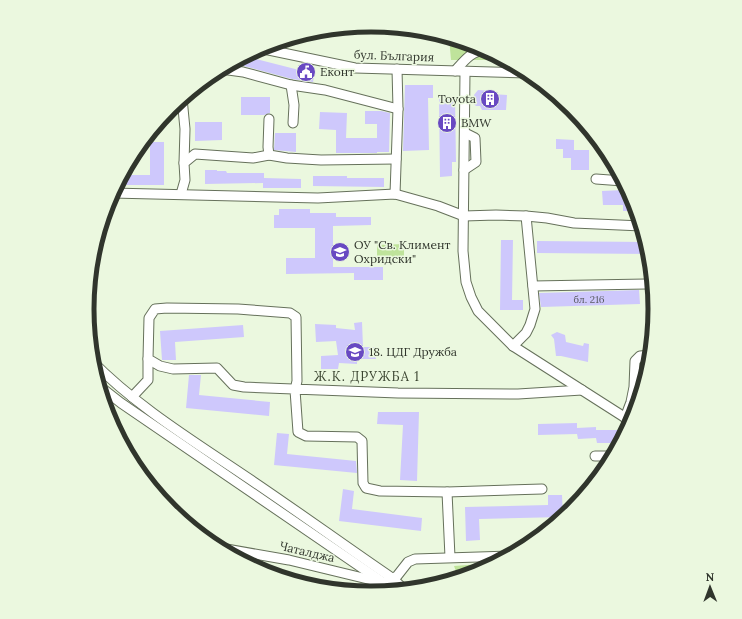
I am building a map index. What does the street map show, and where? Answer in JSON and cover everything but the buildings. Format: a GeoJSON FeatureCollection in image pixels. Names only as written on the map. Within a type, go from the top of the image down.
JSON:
{"type":"FeatureCollection","features":[{"type":"Feature","properties":{"kind":"street","name":"бул. България"},"geometry":{"type":"LineString","coordinates":[[272,51],[355,68],[516,73]]}},
{"type":"Feature","properties":{"kind":"street"},"geometry":{"type":"LineString","coordinates":[[455,71],[468,57],[476,53]]}},
{"type":"Feature","properties":{"kind":"street"},"geometry":{"type":"LineString","coordinates":[[396,194],[398,109],[397,69]]}},
{"type":"Feature","properties":{"kind":"street"},"geometry":{"type":"LineString","coordinates":[[230,70],[291,85],[325,90],[398,109]]}},
{"type":"Feature","properties":{"kind":"street"},"geometry":{"type":"LineString","coordinates":[[465,72],[463,251],[466,282],[471,297],[478,311],[513,346],[626,418]]}},
{"type":"Feature","properties":{"kind":"street"},"geometry":{"type":"LineString","coordinates":[[291,85],[294,105],[293,123]]}},
{"type":"Feature","properties":{"kind":"street"},"geometry":{"type":"LineString","coordinates":[[181,194],[185,180],[185,129],[183,106]]}},
{"type":"Feature","properties":{"kind":"street"},"geometry":{"type":"LineString","coordinates":[[269,119],[269,155]]}},
{"type":"Feature","properties":{"kind":"street"},"geometry":{"type":"LineString","coordinates":[[184,163],[195,154],[253,158],[269,155],[287,158],[322,160],[396,159]]}},
{"type":"Feature","properties":{"kind":"street"},"geometry":{"type":"LineString","coordinates":[[596,179],[616,181]]}},
{"type":"Feature","properties":{"kind":"street"},"geometry":{"type":"LineString","coordinates":[[119,193],[318,198],[396,194],[438,206],[464,216],[526,216],[574,223],[636,226]]}},
{"type":"Feature","properties":{"kind":"street"},"geometry":{"type":"LineString","coordinates":[[513,346],[526,333],[530,325],[534,309],[526,216]]}},
{"type":"Feature","properties":{"kind":"street"},"geometry":{"type":"LineString","coordinates":[[533,286],[646,284]]}},
{"type":"Feature","properties":{"kind":"street"},"geometry":{"type":"LineString","coordinates":[[132,397],[148,380],[149,318],[155,309],[238,309],[290,313],[296,317],[297,381],[295,390],[298,432],[306,436],[357,438],[362,441],[363,483],[366,488],[380,491],[447,492],[542,489]]}},
{"type":"Feature","properties":{"kind":"street"},"geometry":{"type":"LineString","coordinates":[[630,408],[634,387],[635,361],[640,356],[644,356]]}},
{"type":"Feature","properties":{"kind":"street"},"geometry":{"type":"LineString","coordinates":[[148,359],[160,366],[173,368],[217,368],[233,385],[244,387],[295,390],[518,394],[582,390]]}},
{"type":"Feature","properties":{"kind":"street"},"geometry":{"type":"LineString","coordinates":[[100,369],[109,379],[132,397],[388,581]]}},
{"type":"Feature","properties":{"kind":"street"},"geometry":{"type":"LineString","coordinates":[[106,391],[121,403],[396,586]]}},
{"type":"Feature","properties":{"kind":"street"},"geometry":{"type":"LineString","coordinates":[[595,456],[606,456]]}},
{"type":"Feature","properties":{"kind":"street"},"geometry":{"type":"LineString","coordinates":[[447,492],[450,557]]}},
{"type":"Feature","properties":{"kind":"street","name":"Чаталджа"},"geometry":{"type":"LineString","coordinates":[[232,550],[289,560],[388,581]]}},
{"type":"Feature","properties":{"kind":"street"},"geometry":{"type":"LineString","coordinates":[[388,581],[397,576],[408,562],[415,559],[498,556]]}},
{"type":"Feature","properties":{"kind":"green space"},"geometry":{"type":"Polygon","coordinates":[[[450,43],[492,60],[451,60],[450,43]]]}},
{"type":"Feature","properties":{"kind":"green space"},"geometry":{"type":"Polygon","coordinates":[[[404,244],[404,260],[377,261],[377,245],[404,244]]]}},
{"type":"Feature","properties":{"kind":"green space"},"geometry":{"type":"Polygon","coordinates":[[[481,564],[457,573],[454,566],[481,564]]]}},
{"type":"Feature","properties":{"kind":"place","name":"Еконт"},"geometry":{"type":"Point","coordinates":[306,72]}},
{"type":"Feature","properties":{"kind":"place","name":"Toyota"},"geometry":{"type":"Point","coordinates":[490,99]}},
{"type":"Feature","properties":{"kind":"place","name":"BMW"},"geometry":{"type":"Point","coordinates":[447,123]}},
{"type":"Feature","properties":{"kind":"place","name":"ОУ \"Св. Климент Охридски\""},"geometry":{"type":"Point","coordinates":[340,252]}},
{"type":"Feature","properties":{"kind":"place","name":"18. ЦДГ Дружба"},"geometry":{"type":"Point","coordinates":[355,352]}},
{"type":"Feature","properties":{"kind":"district","name":"Ж.К. ДРУЖБА 1"},"geometry":{"type":"Point","coordinates":[367,376]}}]}
